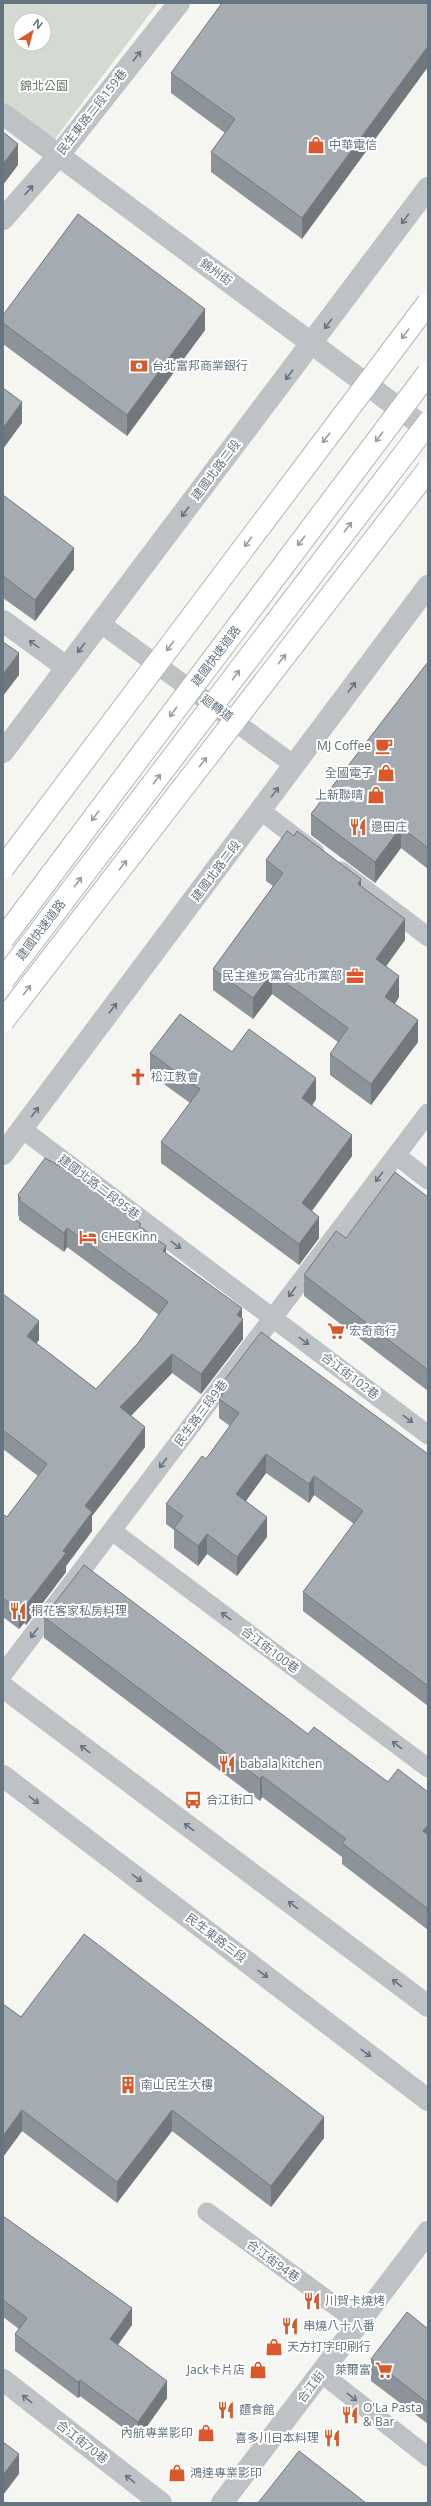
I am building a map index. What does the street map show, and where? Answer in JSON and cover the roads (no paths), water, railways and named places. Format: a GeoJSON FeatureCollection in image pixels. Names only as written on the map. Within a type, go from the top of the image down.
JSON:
{"type":"FeatureCollection","features":[{"type":"Feature","properties":{"kind":"highway"},"geometry":{"type":"LineString","coordinates":[[3,868],[428,303]]}},
{"type":"Feature","properties":{"kind":"highway","name":"建國快速道路"},"geometry":{"type":"LineString","coordinates":[[3,939],[428,372]]}},
{"type":"Feature","properties":{"kind":"highway","name":"建國快速道路"},"geometry":{"type":"LineString","coordinates":[[3,980],[428,423]]}},
{"type":"Feature","properties":{"kind":"highway"},"geometry":{"type":"LineString","coordinates":[[3,1021],[428,470]]}},
{"type":"Feature","properties":{"kind":"street","name":"民生東路二段159巷"},"geometry":{"type":"LineString","coordinates":[[3,219],[58,156],[178,3]]}},
{"type":"Feature","properties":{"kind":"street","name":"錦州街"},"geometry":{"type":"LineString","coordinates":[[3,114],[428,430]]}},
{"type":"Feature","properties":{"kind":"street","name":"建國北路二段"},"geometry":{"type":"LineString","coordinates":[[3,752],[66,667],[313,344],[428,188]]}},
{"type":"Feature","properties":{"kind":"street","name":"建國北路二段"},"geometry":{"type":"LineString","coordinates":[[3,1154],[428,586]]}},
{"type":"Feature","properties":{"kind":"street"},"geometry":{"type":"LineString","coordinates":[[3,621],[66,667]]}},
{"type":"Feature","properties":{"kind":"street"},"geometry":{"type":"LineString","coordinates":[[3,1687],[428,2006]]}},
{"type":"Feature","properties":{"kind":"street","name":"民生東路三段"},"geometry":{"type":"LineString","coordinates":[[3,1776],[428,2100]]}},
{"type":"Feature","properties":{"kind":"street","name":"合江街"},"geometry":{"type":"LineString","coordinates":[[222,2503],[428,2232]]}},
{"type":"Feature","properties":{"kind":"street","name":"合江街70巷"},"geometry":{"type":"LineString","coordinates":[[3,2380],[161,2503]]}},
{"type":"Feature","properties":{"kind":"lane","name":"廻轉道"},"geometry":{"type":"LineString","coordinates":[[100,623],[294,765]]}},
{"type":"Feature","properties":{"kind":"lane"},"geometry":{"type":"LineString","coordinates":[[261,811],[428,937]]}},
{"type":"Feature","properties":{"kind":"lane","name":"民生路三段9巷"},"geometry":{"type":"LineString","coordinates":[[3,1674],[428,1112]]}},
{"type":"Feature","properties":{"kind":"lane","name":"建國北路二段95巷"},"geometry":{"type":"LineString","coordinates":[[22,1129],[272,1318]]}},
{"type":"Feature","properties":{"kind":"lane"},"geometry":{"type":"LineString","coordinates":[[396,1155],[428,1180]]}},
{"type":"Feature","properties":{"kind":"lane","name":"合江街102巷"},"geometry":{"type":"LineString","coordinates":[[272,1318],[428,1435]]}},
{"type":"Feature","properties":{"kind":"lane","name":"合江街100巷"},"geometry":{"type":"LineString","coordinates":[[112,1531],[428,1768]]}},
{"type":"Feature","properties":{"kind":"lane","name":"合江街94巷"},"geometry":{"type":"LineString","coordinates":[[207,2212],[359,2323]]}},
{"type":"Feature","properties":{"kind":"lane"},"geometry":{"type":"LineString","coordinates":[[321,2373],[428,2457]]}},
{"type":"Feature","properties":{"kind":"place","name":"中華電信"},"geometry":{"type":"Point","coordinates":[316,145]}},
{"type":"Feature","properties":{"kind":"place","name":"台北富邦商業銀行"},"geometry":{"type":"Point","coordinates":[139,366]}},
{"type":"Feature","properties":{"kind":"place","name":"MJ Coffee"},"geometry":{"type":"Point","coordinates":[384,746]}},
{"type":"Feature","properties":{"kind":"place","name":"全國電子"},"geometry":{"type":"Point","coordinates":[386,773]}},
{"type":"Feature","properties":{"kind":"place","name":"上新聯晴"},"geometry":{"type":"Point","coordinates":[376,795]}},
{"type":"Feature","properties":{"kind":"place","name":"邊田庄"},"geometry":{"type":"Point","coordinates":[358,827]}},
{"type":"Feature","properties":{"kind":"place","name":"民主進步黨台北市黨部"},"geometry":{"type":"Point","coordinates":[355,976]}},
{"type":"Feature","properties":{"kind":"place","name":"松江教會"},"geometry":{"type":"Point","coordinates":[138,1077]}},
{"type":"Feature","properties":{"kind":"place","name":"CHECKinn"},"geometry":{"type":"Point","coordinates":[88,1237]}},
{"type":"Feature","properties":{"kind":"place","name":"宏奇商行"},"geometry":{"type":"Point","coordinates":[336,1331]}},
{"type":"Feature","properties":{"kind":"place","name":"桐花客家私房料理"},"geometry":{"type":"Point","coordinates":[18,1611]}},
{"type":"Feature","properties":{"kind":"place","name":"babala kitchen"},"geometry":{"type":"Point","coordinates":[227,1764]}},
{"type":"Feature","properties":{"kind":"place","name":"合江街口"},"geometry":{"type":"Point","coordinates":[193,1800]}},
{"type":"Feature","properties":{"kind":"place","name":"南山民生大樓"},"geometry":{"type":"Point","coordinates":[128,2085]}},
{"type":"Feature","properties":{"kind":"place","name":"川賀卡燒烤"},"geometry":{"type":"Point","coordinates":[312,2301]}},
{"type":"Feature","properties":{"kind":"place","name":"串燒八十八番"},"geometry":{"type":"Point","coordinates":[290,2326]}},
{"type":"Feature","properties":{"kind":"place","name":"天方打字印刷行"},"geometry":{"type":"Point","coordinates":[274,2347]}},
{"type":"Feature","properties":{"kind":"place","name":"Jack卡片店"},"geometry":{"type":"Point","coordinates":[258,2370]}},
{"type":"Feature","properties":{"kind":"place","name":"萊爾富"},"geometry":{"type":"Point","coordinates":[384,2370]}},
{"type":"Feature","properties":{"kind":"place","name":"麵食館"},"geometry":{"type":"Point","coordinates":[226,2410]}},
{"type":"Feature","properties":{"kind":"place","name":"O'La Pasta & Bar"},"geometry":{"type":"Point","coordinates":[350,2415]}},
{"type":"Feature","properties":{"kind":"place","name":"內航專業影印"},"geometry":{"type":"Point","coordinates":[206,2433]}},
{"type":"Feature","properties":{"kind":"place","name":"喜多川日本料理"},"geometry":{"type":"Point","coordinates":[332,2438]}},
{"type":"Feature","properties":{"kind":"place","name":"鴻達專業影印"},"geometry":{"type":"Point","coordinates":[177,2473]}},
{"type":"Feature","properties":{"kind":"park label","name":"錦北公園"},"geometry":{"type":"Point","coordinates":[44,86]}}]}
